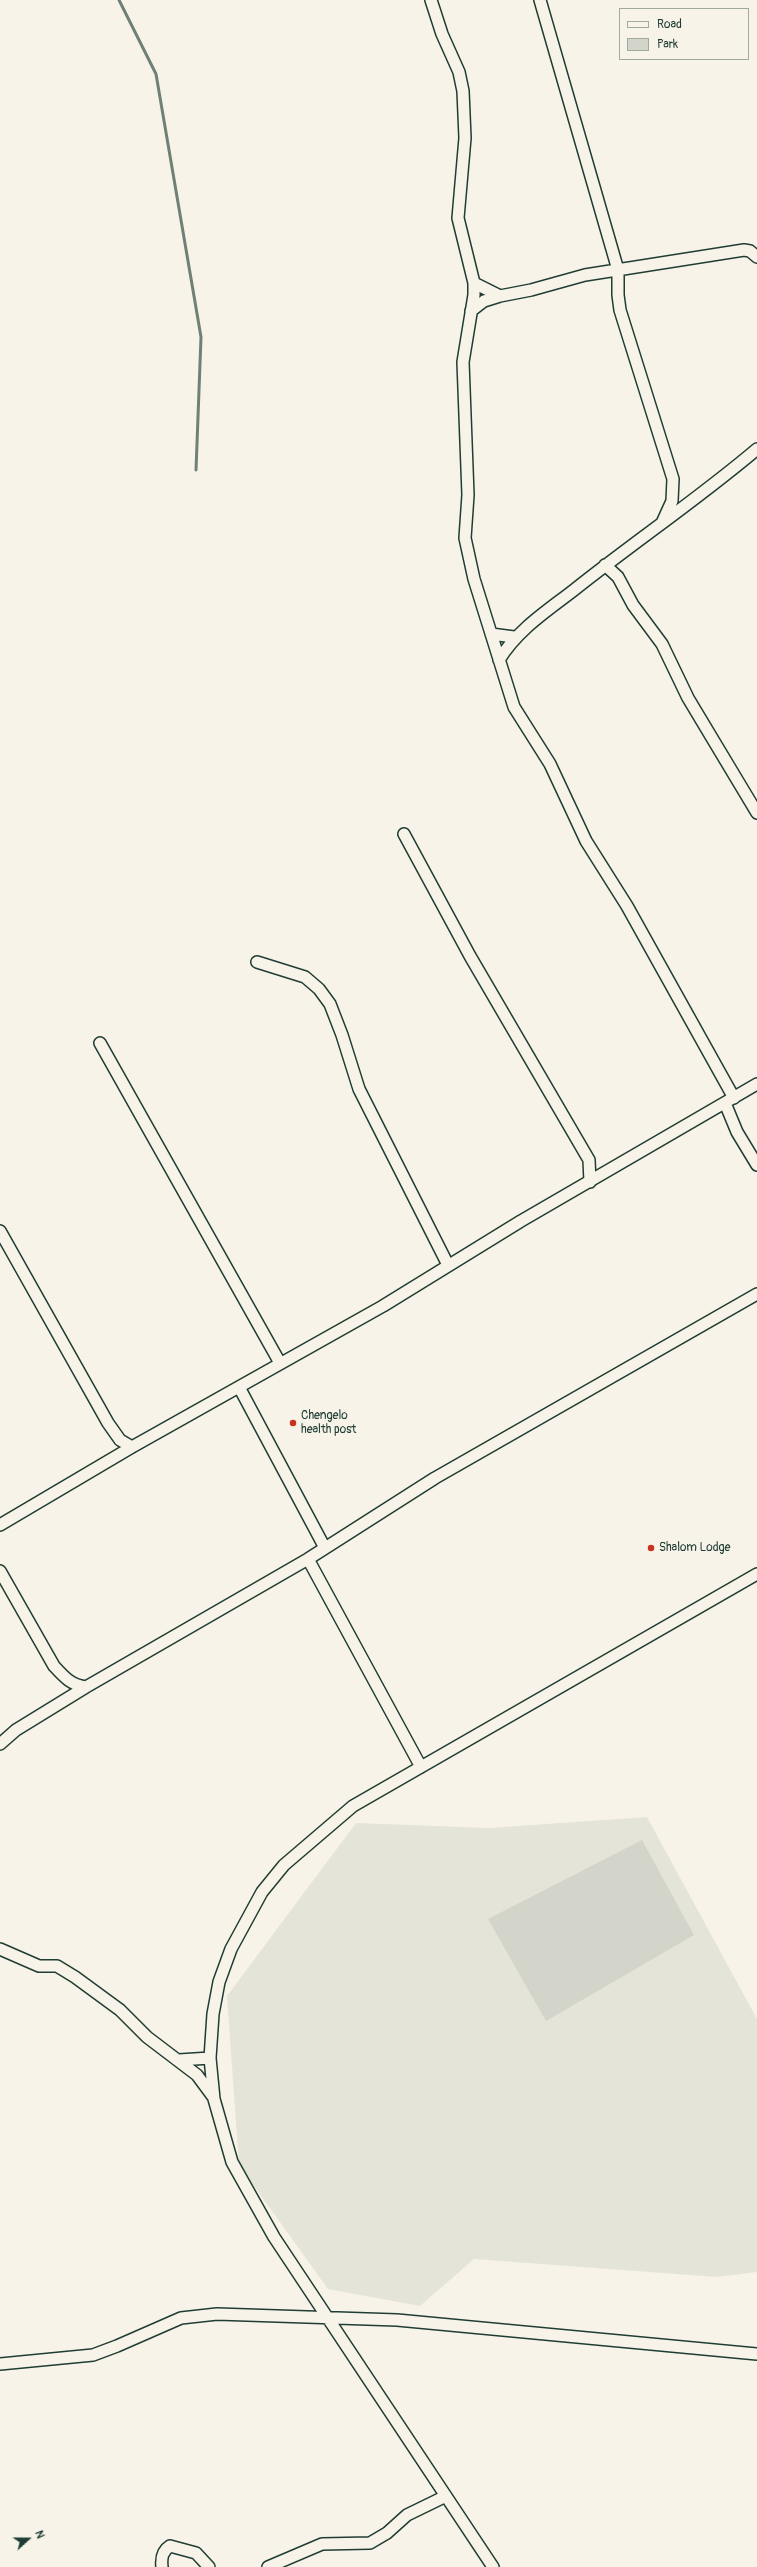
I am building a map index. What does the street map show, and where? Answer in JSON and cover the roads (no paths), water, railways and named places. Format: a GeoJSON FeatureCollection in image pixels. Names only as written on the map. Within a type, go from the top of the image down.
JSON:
{"type":"FeatureCollection","features":[{"type":"Feature","properties":{"kind":"street"},"geometry":{"type":"LineString","coordinates":[[431,0],[440,28],[459,72],[463,91],[465,138],[458,218],[474,283],[474,295],[463,362],[468,495],[465,538],[474,579],[514,707],[550,764],[586,841],[627,906],[729,1100],[737,1132],[757,1165]]}},
{"type":"Feature","properties":{"kind":"street"},"geometry":{"type":"LineString","coordinates":[[540,0],[618,270],[618,295],[620,310],[670,471],[674,491],[668,512],[662,523]]}},
{"type":"Feature","properties":{"kind":"street"},"geometry":{"type":"LineString","coordinates":[[471,311],[484,301],[500,296],[531,290],[585,274],[744,250],[750,250],[757,257]]}},
{"type":"Feature","properties":{"kind":"street"},"geometry":{"type":"LineString","coordinates":[[474,283],[500,296]]}},
{"type":"Feature","properties":{"kind":"street"},"geometry":{"type":"LineString","coordinates":[[499,660],[514,637],[605,565],[692,501],[757,449]]}},
{"type":"Feature","properties":{"kind":"street"},"geometry":{"type":"LineString","coordinates":[[674,491],[692,501]]}},
{"type":"Feature","properties":{"kind":"street"},"geometry":{"type":"LineString","coordinates":[[618,577],[620,554]]}},
{"type":"Feature","properties":{"kind":"street"},"geometry":{"type":"LineString","coordinates":[[605,565],[618,577],[633,605],[662,644],[688,698],[757,813]]}},
{"type":"Feature","properties":{"kind":"street"},"geometry":{"type":"LineString","coordinates":[[491,634],[514,637]]}},
{"type":"Feature","properties":{"kind":"street"},"geometry":{"type":"LineString","coordinates":[[404,834],[470,956],[588,1160],[595,1166],[610,1170]]}},
{"type":"Feature","properties":{"kind":"street"},"geometry":{"type":"LineString","coordinates":[[257,962],[304,977],[319,989],[330,1004],[342,1035],[358,1089],[448,1265]]}},
{"type":"Feature","properties":{"kind":"street"},"geometry":{"type":"LineString","coordinates":[[100,1042],[280,1363]]}},
{"type":"Feature","properties":{"kind":"street"},"geometry":{"type":"LineString","coordinates":[[0,1526],[132,1447],[383,1306],[448,1265],[757,1084]]}},
{"type":"Feature","properties":{"kind":"street"},"geometry":{"type":"LineString","coordinates":[[588,1160],[590,1182]]}},
{"type":"Feature","properties":{"kind":"street"},"geometry":{"type":"LineString","coordinates":[[0,1231],[108,1423],[120,1440],[132,1447]]}},
{"type":"Feature","properties":{"kind":"street"},"geometry":{"type":"LineString","coordinates":[[0,1744],[16,1730],[86,1687],[308,1559],[500,1440],[568,1404],[612,1375],[680,1339],[757,1294]]}},
{"type":"Feature","properties":{"kind":"street"},"geometry":{"type":"LineString","coordinates":[[239,1387],[325,1548]]}},
{"type":"Feature","properties":{"kind":"street"},"geometry":{"type":"LineString","coordinates":[[308,1559],[421,1767]]}},
{"type":"Feature","properties":{"kind":"street"},"geometry":{"type":"LineString","coordinates":[[0,1571],[54,1666],[66,1680],[77,1686],[86,1687]]}},
{"type":"Feature","properties":{"kind":"street"},"geometry":{"type":"LineString","coordinates":[[493,2567],[274,2236],[232,2162],[214,2098],[210,2058],[213,2014],[219,1982],[231,1949],[262,1892],[284,1865],[353,1806],[757,1574]]}},
{"type":"Feature","properties":{"kind":"street"},"geometry":{"type":"LineString","coordinates":[[0,1949],[39,1966],[57,1966],[63,1969],[120,2010],[147,2037],[197,2075],[214,2098]]}},
{"type":"Feature","properties":{"kind":"street"},"geometry":{"type":"LineString","coordinates":[[179,2060],[210,2058]]}},
{"type":"Feature","properties":{"kind":"street"},"geometry":{"type":"LineString","coordinates":[[0,2364],[93,2355],[181,2318],[217,2314],[328,2316],[398,2320],[757,2354]]}},
{"type":"Feature","properties":{"kind":"street"},"geometry":{"type":"LineString","coordinates":[[268,2567],[322,2544],[370,2544],[387,2533],[407,2515],[446,2496]]}},
{"type":"Feature","properties":{"kind":"street"},"geometry":{"type":"LineString","coordinates":[[162,2567],[162,2556],[165,2549],[170,2546],[196,2553],[209,2567]]}},
{"type":"Feature","properties":{"kind":"waterway"},"geometry":{"type":"LineString","coordinates":[[119,0],[156,74],[201,337],[196,470]]}},
{"type":"Feature","properties":{"kind":"place","name":"Chengelo health post"},"geometry":{"type":"Point","coordinates":[293,1423]}},
{"type":"Feature","properties":{"kind":"place","name":"Shalom Lodge"},"geometry":{"type":"Point","coordinates":[651,1548]}}]}
